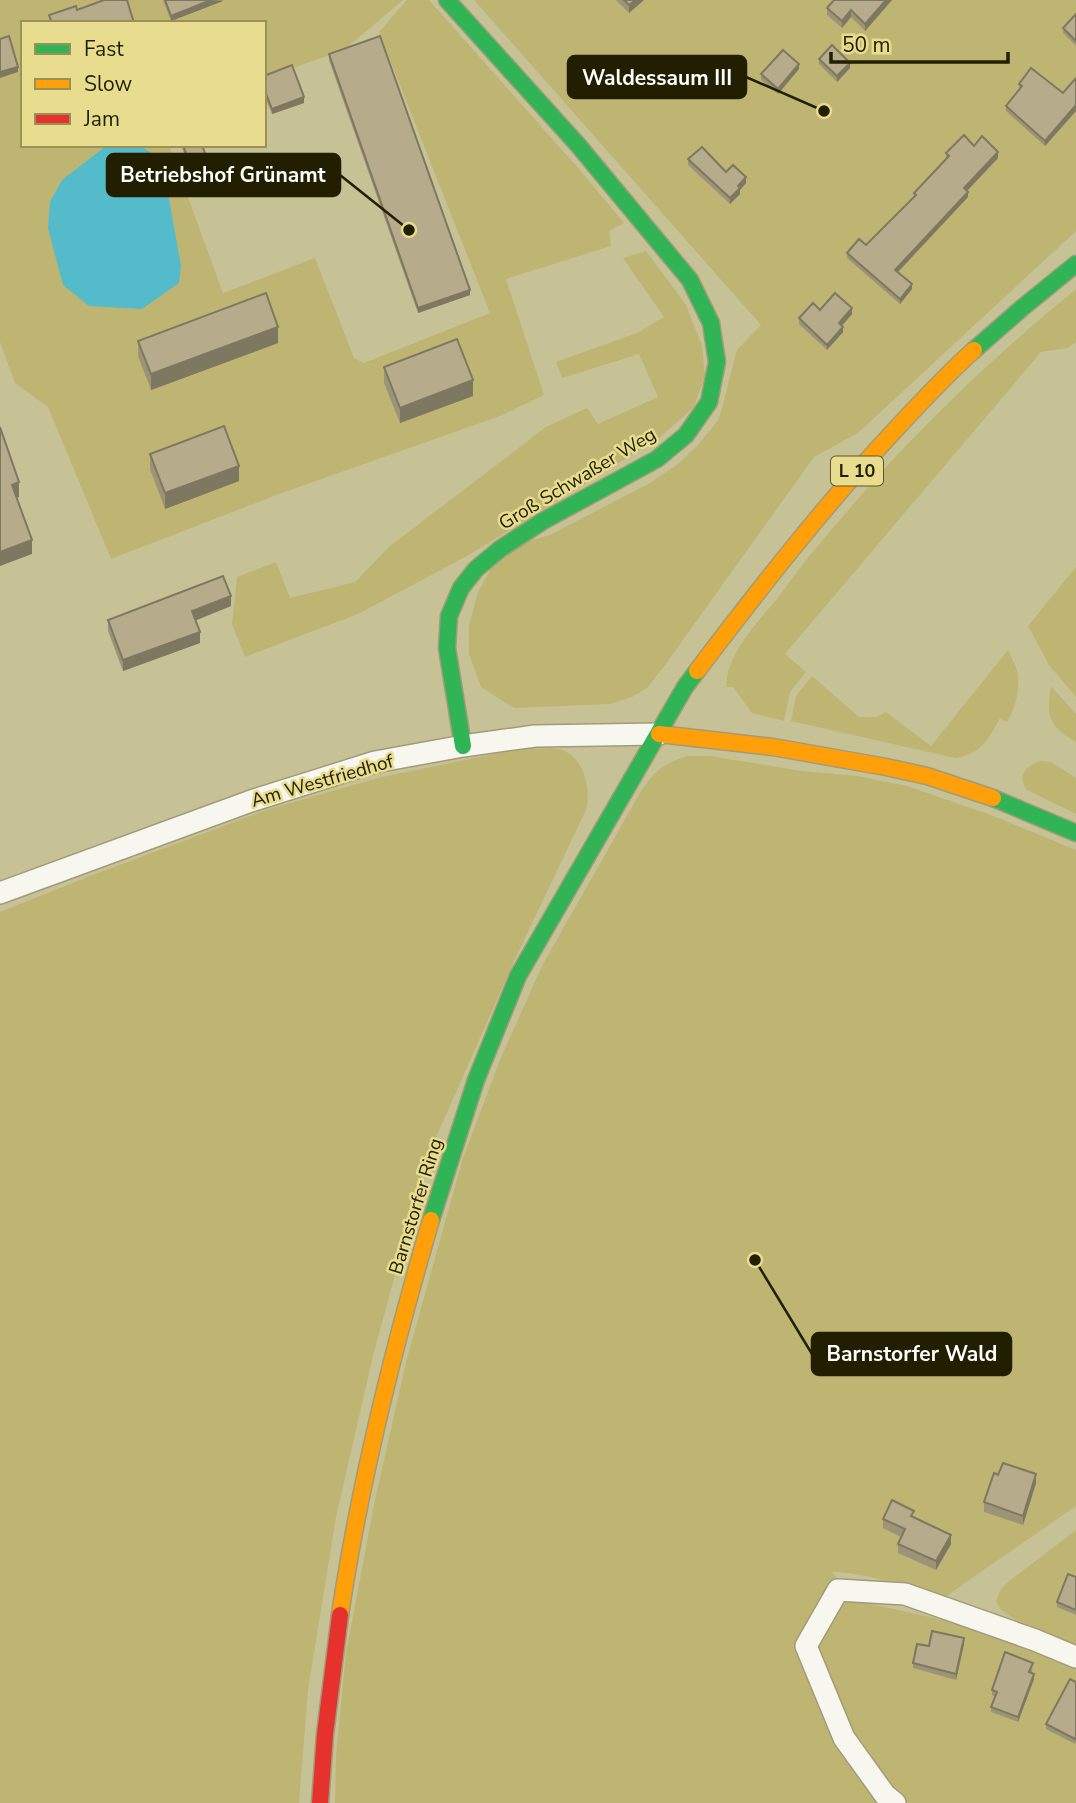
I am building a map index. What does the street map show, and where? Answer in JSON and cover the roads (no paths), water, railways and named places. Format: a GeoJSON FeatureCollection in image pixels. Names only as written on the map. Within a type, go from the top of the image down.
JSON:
{"type":"FeatureCollection","features":[{"type":"Feature","properties":{"kind":"main road","name":"Groß Schwaßer Weg"},"geometry":{"type":"LineString","coordinates":[[447,0],[578,145],[690,280],[711,323],[717,362],[709,402],[686,435],[657,459],[543,521],[500,548],[476,569],[461,588],[449,615],[447,648],[463,746]]}},
{"type":"Feature","properties":{"kind":"main road"},"geometry":{"type":"LineString","coordinates":[[1040,291],[1076,253]]}},
{"type":"Feature","properties":{"kind":"main road"},"geometry":{"type":"LineString","coordinates":[[1040,291],[1076,264]]}},
{"type":"Feature","properties":{"kind":"main road","name":"Barnstorfer Ring"},"geometry":{"type":"LineString","coordinates":[[320,1803],[338,1622],[365,1475],[387,1380],[440,1190],[493,1032],[520,973],[595,839],[697,671],[803,533],[863,464],[985,340],[1040,291]]}},
{"type":"Feature","properties":{"kind":"main road"},"geometry":{"type":"LineString","coordinates":[[659,734],[773,747],[913,773],[992,797],[1076,833]]}},
{"type":"Feature","properties":{"kind":"street","name":"Am Westfriedhof"},"geometry":{"type":"LineString","coordinates":[[0,893],[251,801],[375,762],[536,736],[659,734]]}},
{"type":"Feature","properties":{"kind":"street"},"geometry":{"type":"LineString","coordinates":[[895,1803],[885,1795],[844,1738],[806,1646],[838,1590],[905,1594],[1076,1657]]}},
{"type":"Feature","properties":{"kind":"water"},"geometry":{"type":"Polygon","coordinates":[[[105,147],[142,147],[162,160],[181,266],[179,283],[142,309],[89,306],[63,285],[48,228],[50,202],[62,180],[105,147]]]}},
{"type":"Feature","properties":{"kind":"place","name":"Waldessaum III"},"geometry":{"type":"Point","coordinates":[824,111]}},
{"type":"Feature","properties":{"kind":"place","name":"Betriebshof Grünamt"},"geometry":{"type":"Point","coordinates":[409,230]}},
{"type":"Feature","properties":{"kind":"place","name":"Barnstorfer Wald"},"geometry":{"type":"Point","coordinates":[755,1260]}}]}
